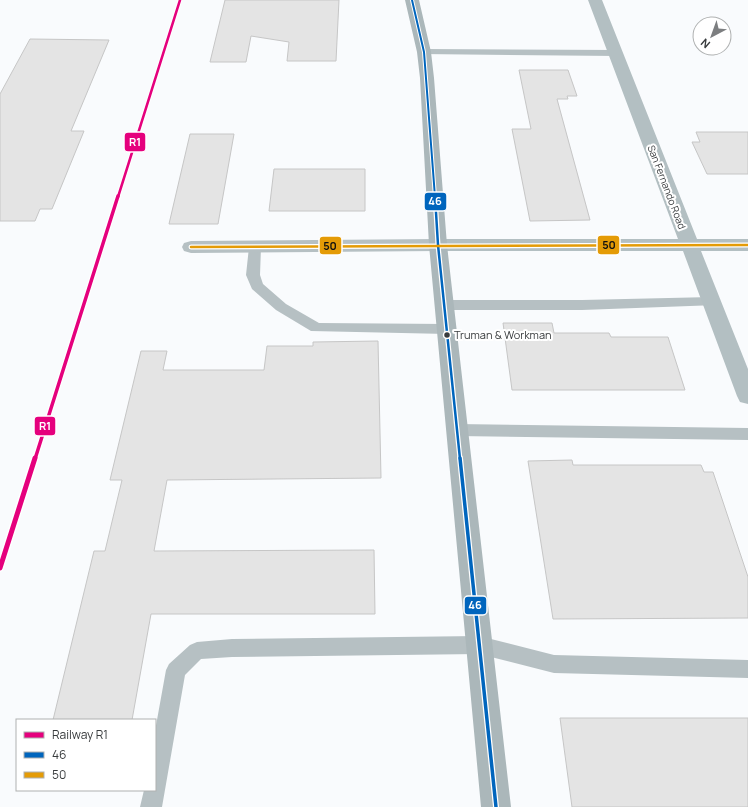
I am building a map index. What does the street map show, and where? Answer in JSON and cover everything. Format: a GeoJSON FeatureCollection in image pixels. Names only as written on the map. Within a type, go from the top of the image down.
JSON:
{"type":"FeatureCollection","features":[{"type":"Feature","properties":{"kind":"main road"},"geometry":{"type":"LineString","coordinates":[[412,0],[424,52],[427,78],[438,245],[496,807]]}},
{"type":"Feature","properties":{"kind":"main road","name":"San Fernando Road"},"geometry":{"type":"LineString","coordinates":[[596,0],[748,396]]}},
{"type":"Feature","properties":{"kind":"main road"},"geometry":{"type":"LineString","coordinates":[[438,245],[748,245]]}},
{"type":"Feature","properties":{"kind":"street"},"geometry":{"type":"LineString","coordinates":[[191,247],[438,245]]}},
{"type":"Feature","properties":{"kind":"lane"},"geometry":{"type":"LineString","coordinates":[[424,52],[617,53]]}},
{"type":"Feature","properties":{"kind":"lane"},"geometry":{"type":"LineString","coordinates":[[255,247],[253,275],[257,286],[281,307],[316,328],[447,329]]}},
{"type":"Feature","properties":{"kind":"lane"},"geometry":{"type":"LineString","coordinates":[[444,305],[582,305],[712,302]]}},
{"type":"Feature","properties":{"kind":"lane"},"geometry":{"type":"LineString","coordinates":[[457,430],[748,434]]}},
{"type":"Feature","properties":{"kind":"lane"},"geometry":{"type":"LineString","coordinates":[[156,780],[176,670],[197,651],[232,648],[479,645],[554,664],[748,670]]}},
{"type":"Feature","properties":{"kind":"lane"},"geometry":{"type":"LineString","coordinates":[[152,807],[154,791]]}},
{"type":"Feature","properties":{"kind":"building"},"geometry":{"type":"Polygon","coordinates":[[[225,0],[339,0],[336,61],[287,61],[289,42],[251,36],[246,62],[210,62],[225,0]]]}},
{"type":"Feature","properties":{"kind":"building"},"geometry":{"type":"Polygon","coordinates":[[[30,39],[109,40],[71,131],[84,131],[52,209],[40,209],[35,221],[0,221],[0,94],[30,39]]]}},
{"type":"Feature","properties":{"kind":"building"},"geometry":{"type":"Polygon","coordinates":[[[519,70],[568,70],[577,96],[567,96],[568,99],[557,99],[590,220],[530,221],[512,129],[531,129],[519,70]]]}},
{"type":"Feature","properties":{"kind":"building"},"geometry":{"type":"Polygon","coordinates":[[[696,132],[748,132],[748,174],[707,174],[692,142],[700,142],[696,132]]]}},
{"type":"Feature","properties":{"kind":"building"},"geometry":{"type":"Polygon","coordinates":[[[190,134],[234,134],[218,224],[169,224],[190,134]]]}},
{"type":"Feature","properties":{"kind":"building"},"geometry":{"type":"Polygon","coordinates":[[[274,169],[365,169],[365,211],[269,211],[274,169]]]}},
{"type":"Feature","properties":{"kind":"building"},"geometry":{"type":"Polygon","coordinates":[[[503,323],[552,323],[554,333],[609,333],[611,337],[668,337],[685,390],[512,390],[503,323]]]}},
{"type":"Feature","properties":{"kind":"building"},"geometry":{"type":"Polygon","coordinates":[[[378,341],[381,478],[167,480],[154,551],[374,550],[375,614],[151,614],[132,719],[53,719],[94,551],[105,551],[122,480],[110,480],[141,351],[167,351],[163,370],[264,370],[267,346],[313,346],[313,342],[378,341]]]}},
{"type":"Feature","properties":{"kind":"building"},"geometry":{"type":"Polygon","coordinates":[[[572,460],[573,465],[701,465],[704,472],[713,472],[748,577],[748,618],[553,619],[528,461],[572,460]]]}},
{"type":"Feature","properties":{"kind":"building"},"geometry":{"type":"Polygon","coordinates":[[[560,718],[748,718],[748,807],[572,807],[560,718]]]}},
{"type":"Feature","properties":{"kind":"rail line","name":"R1"},"geometry":{"type":"LineString","coordinates":[[0,568],[180,0]]}},
{"type":"Feature","properties":{"kind":"transit line","name":"46"},"geometry":{"type":"LineString","coordinates":[[412,0],[424,52],[427,78],[438,245],[496,807]]}},
{"type":"Feature","properties":{"kind":"transit line","name":"50"},"geometry":{"type":"LineString","coordinates":[[191,247],[748,245]]}},
{"type":"Feature","properties":{"kind":"place","name":"Truman & Workman"},"geometry":{"type":"Point","coordinates":[447,335]}}]}
